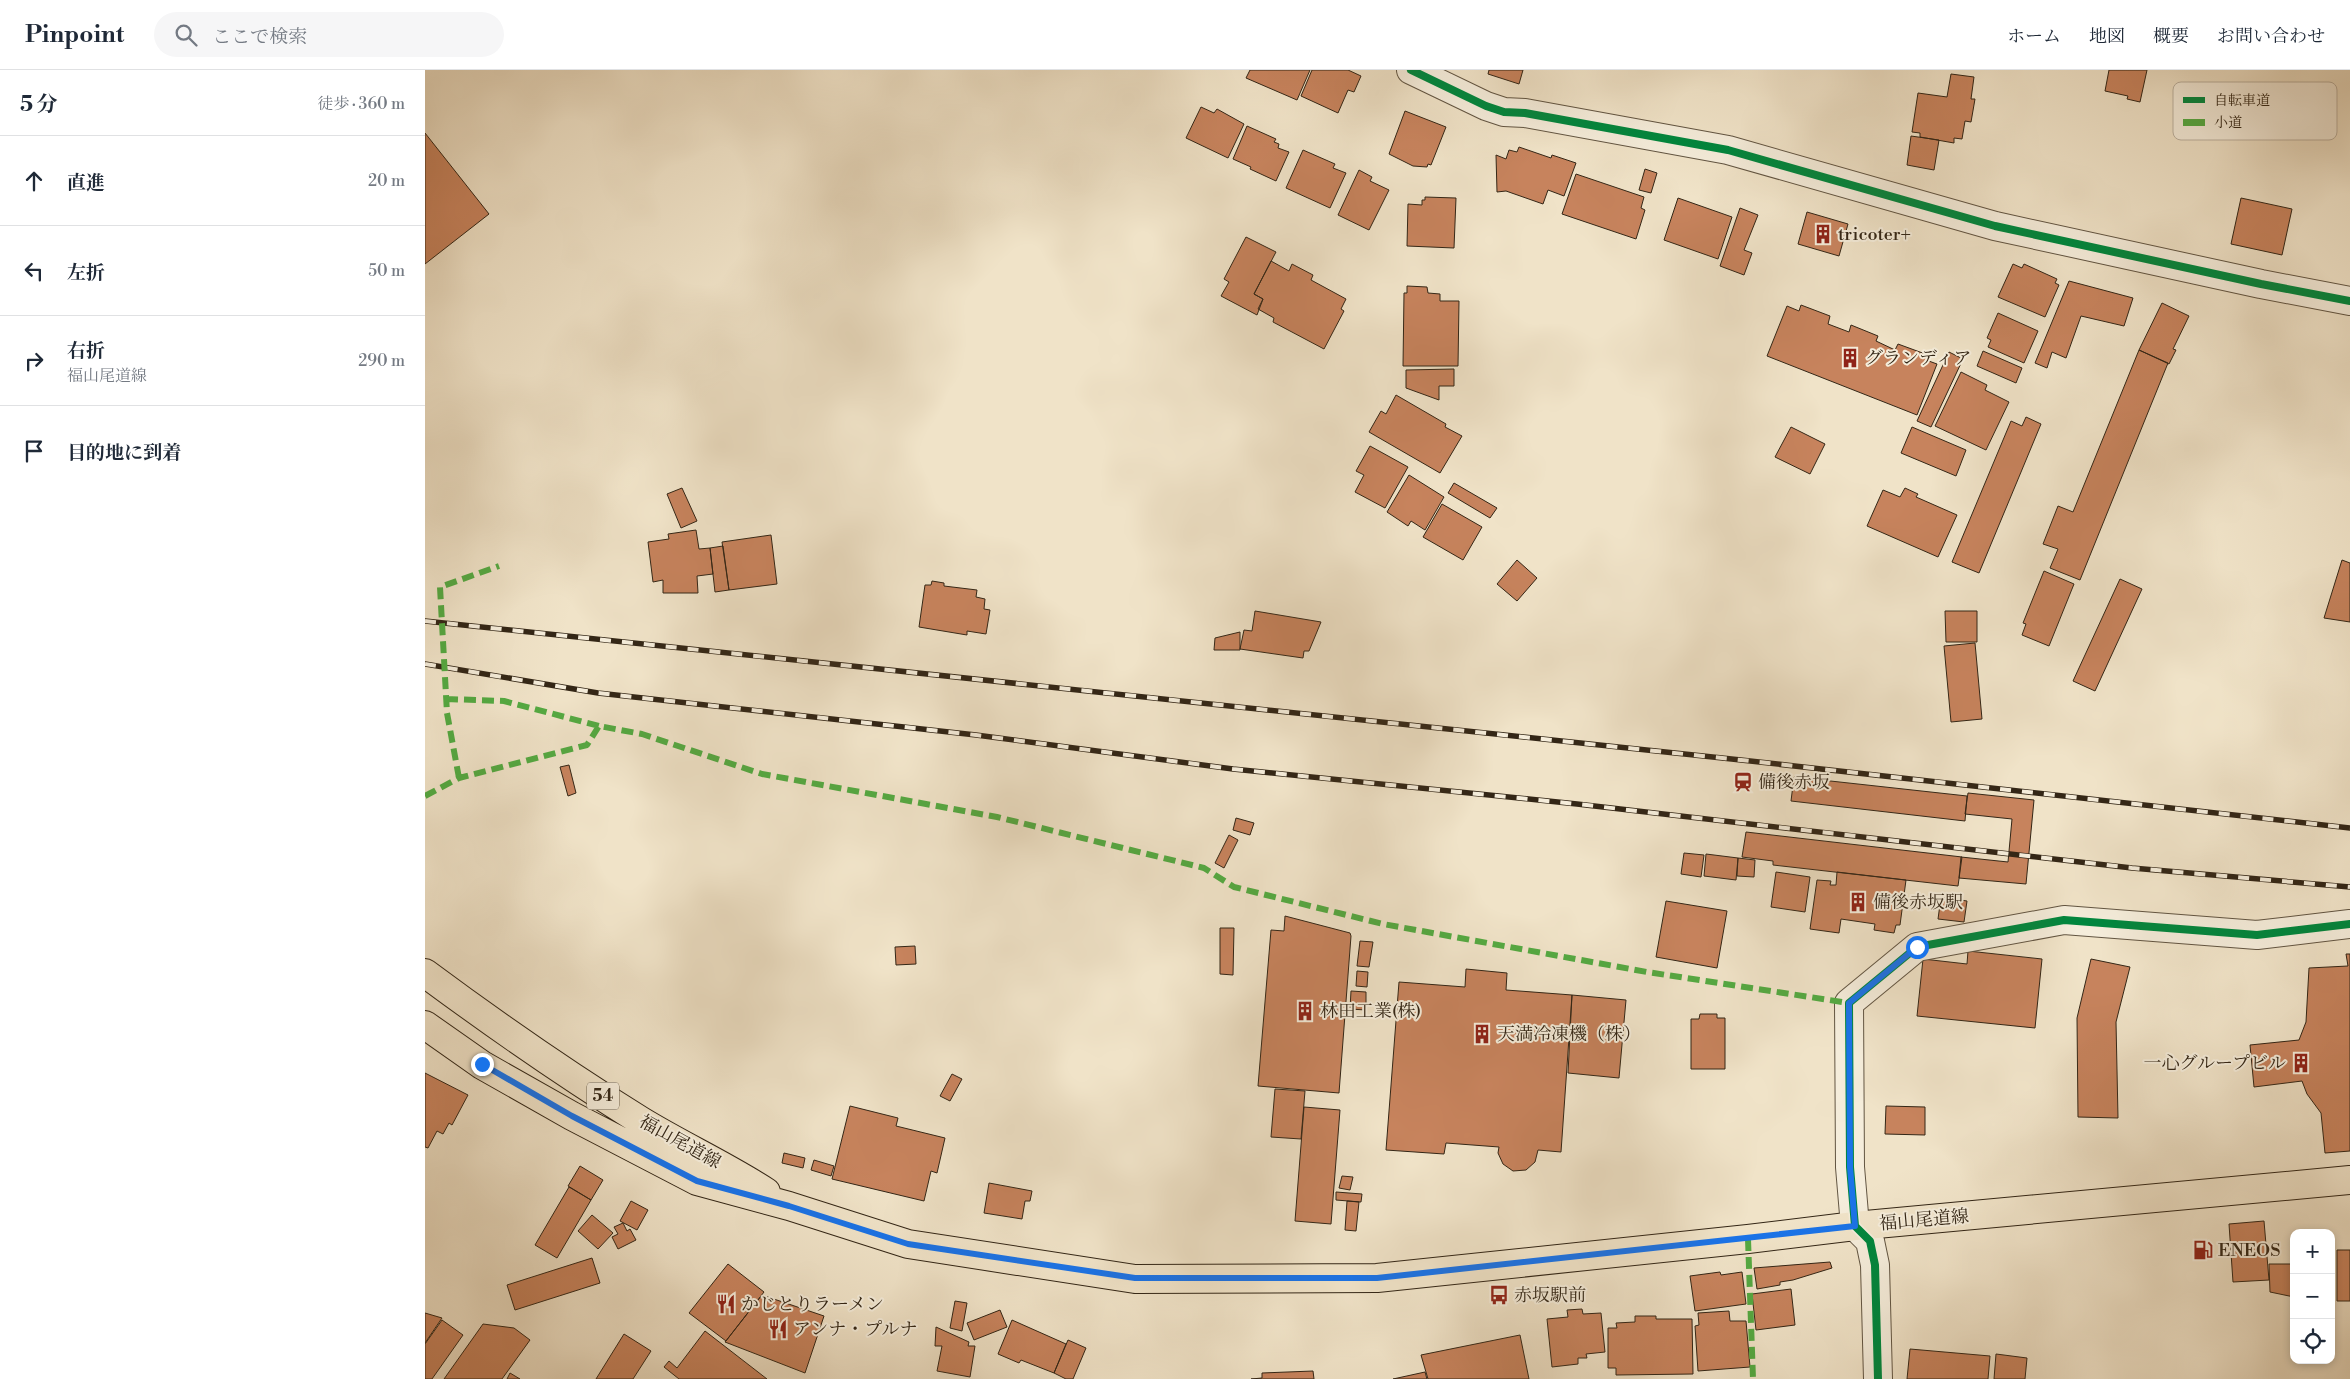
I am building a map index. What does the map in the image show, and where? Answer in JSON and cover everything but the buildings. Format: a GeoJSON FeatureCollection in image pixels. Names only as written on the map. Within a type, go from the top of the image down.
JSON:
{"type":"FeatureCollection","features":[{"type":"Feature","properties":{"kind":"main road","name":"福山尾道線"},"geometry":{"type":"LineString","coordinates":[[425,973],[518,1042],[643,1122],[739,1174],[789,1206]]}},
{"type":"Feature","properties":{"kind":"main road","name":"福山尾道線"},"geometry":{"type":"LineString","coordinates":[[425,1025],[490,1069],[572,1116],[697,1181],[789,1206],[908,1244],[1135,1278],[1377,1278],[1855,1226],[2350,1180]]}},
{"type":"Feature","properties":{"kind":"street"},"geometry":{"type":"LineString","coordinates":[[1411,70],[1486,106],[1504,112],[1525,113],[1728,150],[1995,226],[2261,284],[2350,301]]}},
{"type":"Feature","properties":{"kind":"street"},"geometry":{"type":"LineString","coordinates":[[1878,1379],[1875,1265],[1870,1241],[1855,1226],[1850,1167],[1849,1003],[1917,947],[2063,920],[2257,935],[2350,924]]}},
{"type":"Feature","properties":{"kind":"railway"},"geometry":{"type":"LineString","coordinates":[[425,621],[1741,760],[2350,828]]}},
{"type":"Feature","properties":{"kind":"railway"},"geometry":{"type":"LineString","coordinates":[[425,664],[598,693],[976,735],[1233,769],[1577,804],[2132,868],[2350,887]]}},
{"type":"Feature","properties":{"kind":"marked path"},"geometry":{"type":"LineString","coordinates":[[459,778],[447,713],[440,587],[499,566]]}},
{"type":"Feature","properties":{"kind":"marked path"},"geometry":{"type":"LineString","coordinates":[[446,699],[504,701],[599,726]]}},
{"type":"Feature","properties":{"kind":"marked path"},"geometry":{"type":"LineString","coordinates":[[425,796],[459,778],[587,745],[599,726],[642,734],[762,774],[997,817],[1204,868],[1234,887],[1383,924],[1647,972],[1849,1003]]}},
{"type":"Feature","properties":{"kind":"marked path"},"geometry":{"type":"LineString","coordinates":[[1748,1239],[1753,1379]]}},
{"type":"Feature","properties":{"kind":"cycle path"},"geometry":{"type":"LineString","coordinates":[[1411,70],[1486,106],[1504,112],[1525,113],[1728,150],[1995,226],[2261,284],[2350,301]]}},
{"type":"Feature","properties":{"kind":"cycle path"},"geometry":{"type":"LineString","coordinates":[[1878,1379],[1875,1265],[1870,1241],[1855,1226],[1850,1167],[1849,1003],[1917,947],[2064,920],[2257,935],[2350,924]]}},
{"type":"Feature","properties":{"kind":"place","name":"tricoter+"},"geometry":{"type":"Point","coordinates":[1823,234]}},
{"type":"Feature","properties":{"kind":"place","name":"グランディア"},"geometry":{"type":"Point","coordinates":[1850,358]}},
{"type":"Feature","properties":{"kind":"place","name":"備後赤坂"},"geometry":{"type":"Point","coordinates":[1743,782]}},
{"type":"Feature","properties":{"kind":"place","name":"備後赤坂駅"},"geometry":{"type":"Point","coordinates":[1858,902]}},
{"type":"Feature","properties":{"kind":"place","name":"林田工業(株)"},"geometry":{"type":"Point","coordinates":[1305,1011]}},
{"type":"Feature","properties":{"kind":"place","name":"天満冷凍機（株）"},"geometry":{"type":"Point","coordinates":[1482,1034]}},
{"type":"Feature","properties":{"kind":"place","name":"一心グループビル"},"geometry":{"type":"Point","coordinates":[2301,1063]}},
{"type":"Feature","properties":{"kind":"place","name":"ENEOS"},"geometry":{"type":"Point","coordinates":[2203,1250]}},
{"type":"Feature","properties":{"kind":"place","name":"赤坂駅前"},"geometry":{"type":"Point","coordinates":[1499,1295]}},
{"type":"Feature","properties":{"kind":"place","name":"かじとりラーメン"},"geometry":{"type":"Point","coordinates":[726,1304]}},
{"type":"Feature","properties":{"kind":"place","name":"アンナ・プルナ"},"geometry":{"type":"Point","coordinates":[778,1329]}},
{"type":"Feature","properties":{"kind":"route"},"geometry":{"type":"LineString","coordinates":[[482,1064],[572,1116],[697,1181],[789,1206],[908,1244],[1135,1278],[1377,1278],[1855,1226],[1850,1167],[1849,1003],[1917,947]]}}]}
